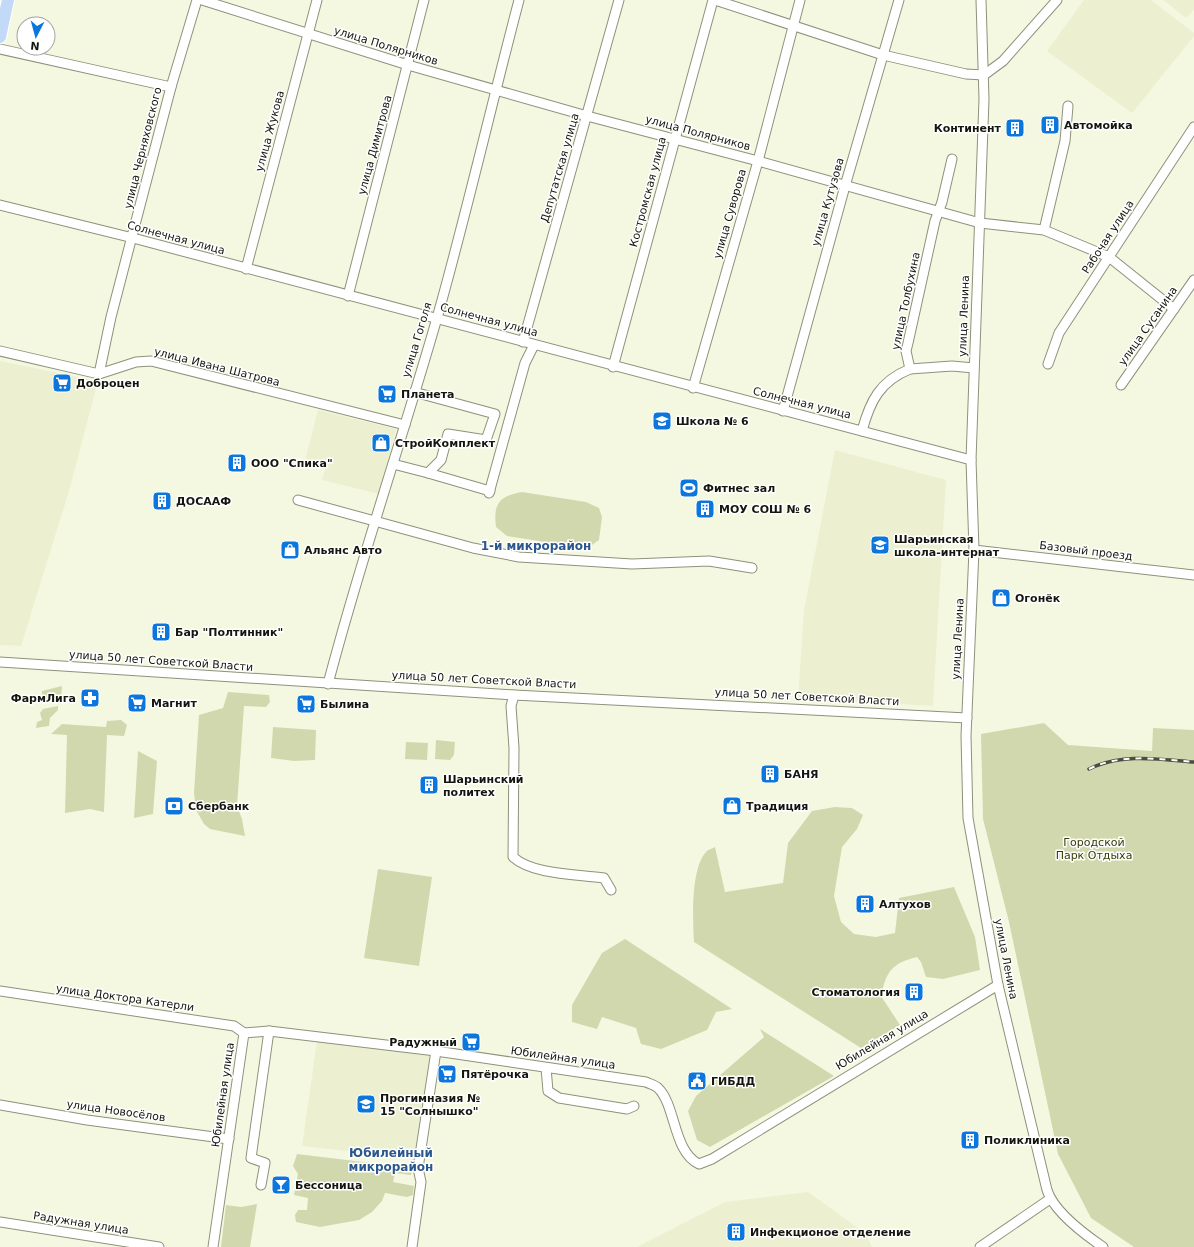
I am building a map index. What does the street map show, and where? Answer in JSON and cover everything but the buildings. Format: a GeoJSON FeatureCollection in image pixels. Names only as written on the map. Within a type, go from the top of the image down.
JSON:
{"type":"FeatureCollection","features":[{"type":"Feature","properties":{"kind":"main road"},"geometry":{"type":"LineString","coordinates":[[0,37],[8,0]]}},
{"type":"Feature","properties":{"kind":"street","name":"улица Черняховского"},"geometry":{"type":"LineString","coordinates":[[99,374],[111,317],[133,238],[171,87],[196,0]]}},
{"type":"Feature","properties":{"kind":"street","name":"улица Полярников"},"geometry":{"type":"LineString","coordinates":[[202,0],[495,91],[758,161],[980,223],[1044,230],[1109,258],[1174,309]]}},
{"type":"Feature","properties":{"kind":"street","name":"улица Жукова"},"geometry":{"type":"LineString","coordinates":[[246,269],[317,0]]}},
{"type":"Feature","properties":{"kind":"street","name":"улица Димитрова"},"geometry":{"type":"LineString","coordinates":[[348,296],[424,0]]}},
{"type":"Feature","properties":{"kind":"street","name":"улица Гоголя"},"geometry":{"type":"LineString","coordinates":[[328,684],[346,615],[437,318],[470,195],[519,0]]}},
{"type":"Feature","properties":{"kind":"street","name":"Депутатская улица"},"geometry":{"type":"LineString","coordinates":[[523,342],[619,0]]}},
{"type":"Feature","properties":{"kind":"street"},"geometry":{"type":"LineString","coordinates":[[714,0],[883,55],[966,74],[984,75],[1003,61],[1057,0]]}},
{"type":"Feature","properties":{"kind":"street","name":"Костромская улица"},"geometry":{"type":"LineString","coordinates":[[613,367],[714,0]]}},
{"type":"Feature","properties":{"kind":"street","name":"улица Суворова"},"geometry":{"type":"LineString","coordinates":[[693,388],[758,161],[800,0]]}},
{"type":"Feature","properties":{"kind":"street","name":"улица Кутузова"},"geometry":{"type":"LineString","coordinates":[[784,411],[845,186],[898,0]]}},
{"type":"Feature","properties":{"kind":"street","name":"улица Ленина"},"geometry":{"type":"LineString","coordinates":[[981,0],[984,75],[971,460],[974,550],[967,718],[968,818],[998,985],[1050,1199],[1055,1206],[1077,1227],[1103,1247]]}},
{"type":"Feature","properties":{"kind":"street"},"geometry":{"type":"LineString","coordinates":[[0,49],[171,87]]}},
{"type":"Feature","properties":{"kind":"street"},"geometry":{"type":"LineString","coordinates":[[1044,230],[1065,141],[1068,106]]}},
{"type":"Feature","properties":{"kind":"street","name":"Рабочая улица"},"geometry":{"type":"LineString","coordinates":[[1048,364],[1060,334],[1194,127]]}},
{"type":"Feature","properties":{"kind":"street","name":"улица Толбухина"},"geometry":{"type":"LineString","coordinates":[[910,369],[906,351],[952,159]]}},
{"type":"Feature","properties":{"kind":"street","name":"Солнечная улица"},"geometry":{"type":"LineString","coordinates":[[0,205],[133,238],[348,296],[437,318],[613,367],[971,460]]}},
{"type":"Feature","properties":{"kind":"street","name":"улица Сусанина"},"geometry":{"type":"LineString","coordinates":[[1121,385],[1194,280]]}},
{"type":"Feature","properties":{"kind":"street"},"geometry":{"type":"LineString","coordinates":[[393,464],[489,492],[525,363],[534,345]]}},
{"type":"Feature","properties":{"kind":"street"},"geometry":{"type":"LineString","coordinates":[[0,351],[99,374]]}},
{"type":"Feature","properties":{"kind":"street","name":"улица Ивана Шатрова"},"geometry":{"type":"LineString","coordinates":[[99,374],[136,362],[151,361],[234,383],[405,424]]}},
{"type":"Feature","properties":{"kind":"street"},"geometry":{"type":"LineString","coordinates":[[862,431],[871,405],[883,384],[894,375],[910,369],[952,366],[974,368]]}},
{"type":"Feature","properties":{"kind":"street"},"geometry":{"type":"LineString","coordinates":[[414,392],[495,414],[486,440],[448,434],[441,460],[428,473]]}},
{"type":"Feature","properties":{"kind":"street"},"geometry":{"type":"LineString","coordinates":[[298,500],[376,520],[473,548],[519,557],[632,564],[709,561],[752,568]]}},
{"type":"Feature","properties":{"kind":"street","name":"Базовый проезд"},"geometry":{"type":"LineString","coordinates":[[974,550],[1194,575]]}},
{"type":"Feature","properties":{"kind":"street","name":"улица 50 лет Советской Власти"},"geometry":{"type":"LineString","coordinates":[[0,662],[514,695],[967,718]]}},
{"type":"Feature","properties":{"kind":"street"},"geometry":{"type":"LineString","coordinates":[[514,695],[511,706],[514,748],[513,857],[520,863],[534,868],[604,878],[611,890]]}},
{"type":"Feature","properties":{"kind":"street","name":"Юбилейная улица"},"geometry":{"type":"LineString","coordinates":[[213,1247],[244,1033],[269,1031],[436,1051],[646,1082],[658,1088],[664,1098],[686,1152],[693,1161],[700,1164],[712,1159],[998,985]]}},
{"type":"Feature","properties":{"kind":"street","name":"улица Доктора Катерли"},"geometry":{"type":"LineString","coordinates":[[0,991],[234,1026],[244,1033]]}},
{"type":"Feature","properties":{"kind":"street"},"geometry":{"type":"LineString","coordinates":[[261,1185],[265,1163],[251,1158],[269,1031]]}},
{"type":"Feature","properties":{"kind":"street"},"geometry":{"type":"LineString","coordinates":[[412,1247],[420,1182],[418,1168],[436,1051]]}},
{"type":"Feature","properties":{"kind":"street"},"geometry":{"type":"LineString","coordinates":[[546,1068],[548,1091],[559,1098],[627,1109],[634,1106]]}},
{"type":"Feature","properties":{"kind":"street","name":"улица Новосёлов"},"geometry":{"type":"LineString","coordinates":[[0,1105],[87,1120],[229,1139]]}},
{"type":"Feature","properties":{"kind":"street"},"geometry":{"type":"LineString","coordinates":[[980,1247],[1050,1199]]}},
{"type":"Feature","properties":{"kind":"street","name":"Радужная улица"},"geometry":{"type":"LineString","coordinates":[[0,1222],[159,1247]]}},
{"type":"Feature","properties":{"kind":"shaded area"},"geometry":{"type":"Polygon","coordinates":[[[1084,0],[1151,0],[1194,33],[1194,36],[1132,113],[1047,51],[1084,0]]]}},
{"type":"Feature","properties":{"kind":"shaded area"},"geometry":{"type":"Polygon","coordinates":[[[1163,0],[1194,0],[1194,10],[1186,18],[1163,0]]]}},
{"type":"Feature","properties":{"kind":"shaded area"},"geometry":{"type":"Polygon","coordinates":[[[0,361],[98,381],[69,491],[21,646],[0,645],[0,361]]]}},
{"type":"Feature","properties":{"kind":"shaded area"},"geometry":{"type":"Polygon","coordinates":[[[318,410],[396,429],[379,494],[322,480],[325,469],[304,464],[318,410]]]}},
{"type":"Feature","properties":{"kind":"shaded area","name":"Шарьинская школа-интернат"},"geometry":{"type":"Polygon","coordinates":[[[835,450],[946,480],[933,706],[798,698],[804,610],[835,450]]]}},
{"type":"Feature","properties":{"kind":"shaded area","name":"Прогимназия № 15 \"Солнышко\""},"geometry":{"type":"Polygon","coordinates":[[[317,1041],[430,1055],[431,1063],[417,1159],[302,1146],[317,1041]]]}},
{"type":"Feature","properties":{"kind":"shaded area"},"geometry":{"type":"Polygon","coordinates":[[[808,1192],[865,1233],[872,1247],[637,1247],[725,1202],[808,1192]]]}},
{"type":"Feature","properties":{"kind":"green space"},"geometry":{"type":"Polygon","coordinates":[[[522,492],[586,502],[599,508],[602,517],[599,540],[589,547],[578,547],[507,536],[496,527],[495,519],[497,507],[499,502],[508,496],[522,492]]]}},
{"type":"Feature","properties":{"kind":"green space"},"geometry":{"type":"Polygon","coordinates":[[[62,686],[61,697],[46,701],[42,699],[42,691],[62,686]]]}},
{"type":"Feature","properties":{"kind":"green space"},"geometry":{"type":"Polygon","coordinates":[[[228,692],[269,695],[270,702],[266,707],[244,706],[237,806],[242,819],[245,836],[210,829],[204,824],[196,810],[194,793],[199,715],[223,708],[228,692]]]}},
{"type":"Feature","properties":{"kind":"green space"},"geometry":{"type":"Polygon","coordinates":[[[58,706],[58,710],[50,718],[49,726],[36,728],[37,722],[42,720],[40,713],[43,709],[58,706]]]}},
{"type":"Feature","properties":{"kind":"green space"},"geometry":{"type":"Polygon","coordinates":[[[121,720],[127,725],[124,736],[107,735],[104,812],[90,809],[65,813],[67,735],[51,734],[62,724],[106,727],[107,721],[121,720]]]}},
{"type":"Feature","properties":{"kind":"green space","name":"Городской Парк Отдыха"},"geometry":{"type":"Polygon","coordinates":[[[1044,723],[1068,745],[1152,751],[1153,728],[1194,730],[1194,1247],[1134,1247],[1091,1218],[1058,1154],[1009,922],[983,819],[981,734],[1044,723]]]}},
{"type":"Feature","properties":{"kind":"green space"},"geometry":{"type":"Polygon","coordinates":[[[273,727],[316,730],[315,760],[294,761],[271,758],[273,727]]]}},
{"type":"Feature","properties":{"kind":"green space"},"geometry":{"type":"Polygon","coordinates":[[[436,740],[455,742],[454,755],[450,760],[435,759],[436,740]]]}},
{"type":"Feature","properties":{"kind":"green space"},"geometry":{"type":"Polygon","coordinates":[[[406,742],[428,743],[427,760],[405,759],[406,742]]]}},
{"type":"Feature","properties":{"kind":"green space"},"geometry":{"type":"Polygon","coordinates":[[[138,751],[157,761],[153,814],[134,818],[138,751]]]}},
{"type":"Feature","properties":{"kind":"green space"},"geometry":{"type":"Polygon","coordinates":[[[835,807],[852,808],[863,815],[857,829],[842,847],[834,896],[841,922],[854,934],[876,937],[895,933],[899,898],[954,887],[975,937],[980,970],[943,979],[926,977],[921,962],[917,957],[902,962],[888,975],[881,996],[900,1025],[861,1048],[694,942],[693,908],[695,881],[702,859],[707,851],[715,847],[725,892],[783,883],[788,843],[812,811],[835,807]]]}},
{"type":"Feature","properties":{"kind":"green space"},"geometry":{"type":"Polygon","coordinates":[[[378,869],[432,877],[419,966],[364,958],[378,869]]]}},
{"type":"Feature","properties":{"kind":"green space"},"geometry":{"type":"Polygon","coordinates":[[[625,939],[732,1009],[716,1012],[707,1030],[661,1049],[641,1044],[636,1028],[602,1017],[597,1029],[572,1022],[572,1005],[602,953],[625,939]]]}},
{"type":"Feature","properties":{"kind":"green space"},"geometry":{"type":"Polygon","coordinates":[[[760,1029],[834,1076],[710,1147],[697,1140],[688,1111],[696,1096],[764,1037],[760,1029]]]}},
{"type":"Feature","properties":{"kind":"green space"},"geometry":{"type":"Polygon","coordinates":[[[297,1154],[413,1168],[411,1175],[395,1173],[393,1182],[414,1186],[413,1195],[407,1197],[385,1193],[382,1201],[372,1212],[359,1220],[320,1227],[296,1222],[295,1215],[298,1210],[307,1210],[308,1198],[294,1195],[298,1174],[293,1166],[297,1154]]]}},
{"type":"Feature","properties":{"kind":"green space"},"geometry":{"type":"Polygon","coordinates":[[[257,1204],[250,1247],[221,1247],[226,1205],[241,1207],[257,1204]]]}},
{"type":"Feature","properties":{"kind":"railway"},"geometry":{"type":"LineString","coordinates":[[1089,769],[1114,761],[1140,758],[1194,762]]}},
{"type":"Feature","properties":{"kind":"place","name":"Автомойка"},"geometry":{"type":"Point","coordinates":[1050,125]}},
{"type":"Feature","properties":{"kind":"place","name":"Континент"},"geometry":{"type":"Point","coordinates":[1015,128]}},
{"type":"Feature","properties":{"kind":"place","name":"Доброцен"},"geometry":{"type":"Point","coordinates":[62,383]}},
{"type":"Feature","properties":{"kind":"place","name":"Планета"},"geometry":{"type":"Point","coordinates":[387,394]}},
{"type":"Feature","properties":{"kind":"place","name":"Школа № 6"},"geometry":{"type":"Point","coordinates":[662,421]}},
{"type":"Feature","properties":{"kind":"place","name":"СтройКомплект"},"geometry":{"type":"Point","coordinates":[381,443]}},
{"type":"Feature","properties":{"kind":"place","name":"ООО \"Спика\""},"geometry":{"type":"Point","coordinates":[237,463]}},
{"type":"Feature","properties":{"kind":"place","name":"Фитнес зал"},"geometry":{"type":"Point","coordinates":[689,488]}},
{"type":"Feature","properties":{"kind":"place","name":"ДОСААФ"},"geometry":{"type":"Point","coordinates":[162,501]}},
{"type":"Feature","properties":{"kind":"place","name":"МОУ СОШ № 6"},"geometry":{"type":"Point","coordinates":[705,509]}},
{"type":"Feature","properties":{"kind":"place","name":"Шарьинская школа-интернат"},"geometry":{"type":"Point","coordinates":[880,545]}},
{"type":"Feature","properties":{"kind":"place","name":"Альянс Авто"},"geometry":{"type":"Point","coordinates":[290,550]}},
{"type":"Feature","properties":{"kind":"place","name":"Огонёк"},"geometry":{"type":"Point","coordinates":[1001,598]}},
{"type":"Feature","properties":{"kind":"place","name":"Бар \"Полтинник\""},"geometry":{"type":"Point","coordinates":[161,632]}},
{"type":"Feature","properties":{"kind":"place","name":"ФармЛига"},"geometry":{"type":"Point","coordinates":[90,698]}},
{"type":"Feature","properties":{"kind":"place","name":"Магнит"},"geometry":{"type":"Point","coordinates":[137,703]}},
{"type":"Feature","properties":{"kind":"place","name":"Былина"},"geometry":{"type":"Point","coordinates":[306,704]}},
{"type":"Feature","properties":{"kind":"place","name":"БАНЯ"},"geometry":{"type":"Point","coordinates":[770,774]}},
{"type":"Feature","properties":{"kind":"place","name":"Шарьинский политех"},"geometry":{"type":"Point","coordinates":[429,785]}},
{"type":"Feature","properties":{"kind":"place","name":"Сбербанк"},"geometry":{"type":"Point","coordinates":[174,806]}},
{"type":"Feature","properties":{"kind":"place","name":"Традиция"},"geometry":{"type":"Point","coordinates":[732,806]}},
{"type":"Feature","properties":{"kind":"place","name":"Алтухов"},"geometry":{"type":"Point","coordinates":[865,904]}},
{"type":"Feature","properties":{"kind":"place","name":"Стоматология"},"geometry":{"type":"Point","coordinates":[914,992]}},
{"type":"Feature","properties":{"kind":"place","name":"Радужный"},"geometry":{"type":"Point","coordinates":[471,1042]}},
{"type":"Feature","properties":{"kind":"place","name":"Пятёрочка"},"geometry":{"type":"Point","coordinates":[447,1074]}},
{"type":"Feature","properties":{"kind":"place","name":"ГИБДД"},"geometry":{"type":"Point","coordinates":[697,1081]}},
{"type":"Feature","properties":{"kind":"place","name":"Прогимназия № 15 \"Солнышко\""},"geometry":{"type":"Point","coordinates":[366,1104]}},
{"type":"Feature","properties":{"kind":"place","name":"Поликлиника"},"geometry":{"type":"Point","coordinates":[970,1140]}},
{"type":"Feature","properties":{"kind":"place","name":"Бессоница"},"geometry":{"type":"Point","coordinates":[281,1185]}},
{"type":"Feature","properties":{"kind":"place","name":"Инфекционое отделение"},"geometry":{"type":"Point","coordinates":[736,1232]}},
{"type":"Feature","properties":{"kind":"district","name":"1-й микрорайон"},"geometry":{"type":"Point","coordinates":[536,546]}},
{"type":"Feature","properties":{"kind":"district","name":"Юбилейный микрорайон"},"geometry":{"type":"Point","coordinates":[391,1160]}}]}
